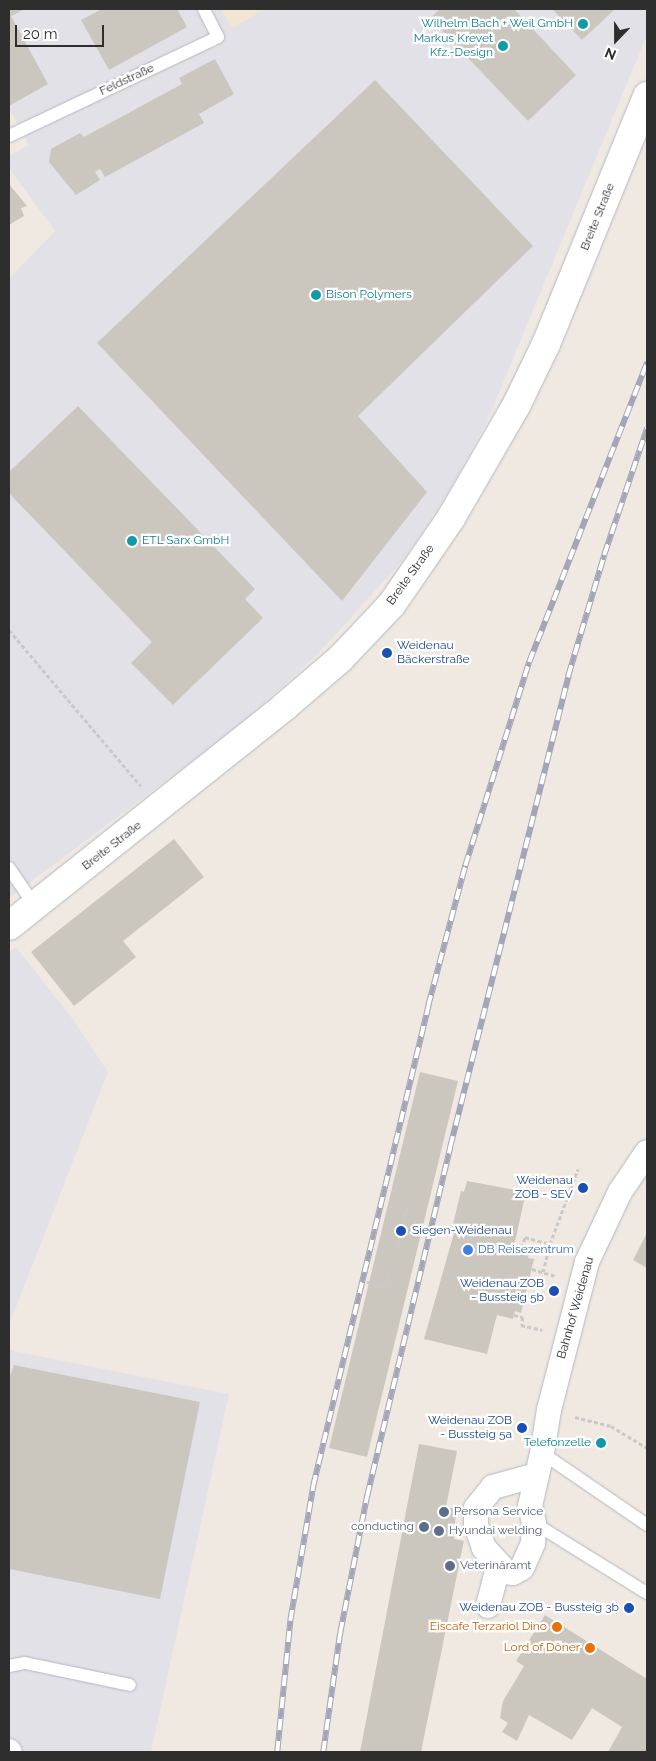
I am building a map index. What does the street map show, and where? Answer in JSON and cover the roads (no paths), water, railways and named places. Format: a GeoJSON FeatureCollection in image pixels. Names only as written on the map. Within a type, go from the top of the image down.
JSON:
{"type":"FeatureCollection","features":[{"type":"Feature","properties":{"kind":"street","name":"Breite Straße"},"geometry":{"type":"LineString","coordinates":[[9,926],[160,808],[340,659],[392,604],[418,569],[481,470],[518,404],[546,344],[647,96]]}},
{"type":"Feature","properties":{"kind":"street","name":"Bahnhof Weidenau"},"geometry":{"type":"LineString","coordinates":[[498,1567],[513,1573],[522,1568],[533,1543],[534,1523],[530,1506],[536,1475],[542,1453],[549,1410],[588,1262],[620,1192],[647,1152]]}},
{"type":"Feature","properties":{"kind":"street"},"geometry":{"type":"LineString","coordinates":[[488,1606],[498,1567],[480,1538],[476,1508],[493,1487],[536,1475]]}},
{"type":"Feature","properties":{"kind":"lane","name":"Feldstraße"},"geometry":{"type":"LineString","coordinates":[[9,136],[218,37],[204,9]]}},
{"type":"Feature","properties":{"kind":"lane"},"geometry":{"type":"LineString","coordinates":[[9,868],[35,906]]}},
{"type":"Feature","properties":{"kind":"lane"},"geometry":{"type":"LineString","coordinates":[[542,1453],[647,1525]]}},
{"type":"Feature","properties":{"kind":"lane"},"geometry":{"type":"LineString","coordinates":[[534,1523],[647,1593]]}},
{"type":"Feature","properties":{"kind":"lane"},"geometry":{"type":"LineString","coordinates":[[9,1666],[25,1663],[130,1685]]}},
{"type":"Feature","properties":{"kind":"railway"},"geometry":{"type":"LineString","coordinates":[[277,1752],[290,1621],[313,1486],[428,1006],[465,866],[529,662],[647,362]]}},
{"type":"Feature","properties":{"kind":"railway"},"geometry":{"type":"LineString","coordinates":[[323,1752],[340,1633],[367,1496],[450,1147],[568,676],[604,555],[647,428]]}},
{"type":"Feature","properties":{"kind":"place","name":"Wilhelm Bach + Weil GmbH"},"geometry":{"type":"Point","coordinates":[583,24]}},
{"type":"Feature","properties":{"kind":"place","name":"Markus Krevet Kfz.-Design"},"geometry":{"type":"Point","coordinates":[503,46]}},
{"type":"Feature","properties":{"kind":"place","name":"Bison Polymers"},"geometry":{"type":"Point","coordinates":[316,295]}},
{"type":"Feature","properties":{"kind":"place","name":"ETL Sarx GmbH"},"geometry":{"type":"Point","coordinates":[132,541]}},
{"type":"Feature","properties":{"kind":"place","name":"Weidenau Bäckerstraße"},"geometry":{"type":"Point","coordinates":[387,653]}},
{"type":"Feature","properties":{"kind":"place","name":"Weidenau ZOB - SEV"},"geometry":{"type":"Point","coordinates":[583,1188]}},
{"type":"Feature","properties":{"kind":"place","name":"Siegen-Weidenau"},"geometry":{"type":"Point","coordinates":[401,1231]}},
{"type":"Feature","properties":{"kind":"place","name":"DB Reisezentrum"},"geometry":{"type":"Point","coordinates":[468,1250]}},
{"type":"Feature","properties":{"kind":"place","name":"Weidenau ZOB - Bussteig 5b"},"geometry":{"type":"Point","coordinates":[554,1291]}},
{"type":"Feature","properties":{"kind":"place","name":"Weidenau ZOB - Bussteig 5a"},"geometry":{"type":"Point","coordinates":[522,1428]}},
{"type":"Feature","properties":{"kind":"place","name":"Telefonzelle"},"geometry":{"type":"Point","coordinates":[601,1443]}},
{"type":"Feature","properties":{"kind":"place","name":"Persona Service"},"geometry":{"type":"Point","coordinates":[444,1512]}},
{"type":"Feature","properties":{"kind":"place","name":"conducting"},"geometry":{"type":"Point","coordinates":[424,1527]}},
{"type":"Feature","properties":{"kind":"place","name":"Hyundai welding"},"geometry":{"type":"Point","coordinates":[439,1531]}},
{"type":"Feature","properties":{"kind":"place","name":"Veterinäramt"},"geometry":{"type":"Point","coordinates":[450,1566]}},
{"type":"Feature","properties":{"kind":"place","name":"Weidenau ZOB - Bussteig 3b"},"geometry":{"type":"Point","coordinates":[629,1608]}},
{"type":"Feature","properties":{"kind":"place","name":"Eiscafe Terzariol Dino"},"geometry":{"type":"Point","coordinates":[557,1627]}},
{"type":"Feature","properties":{"kind":"place","name":"Lord of Döner"},"geometry":{"type":"Point","coordinates":[590,1648]}}]}
